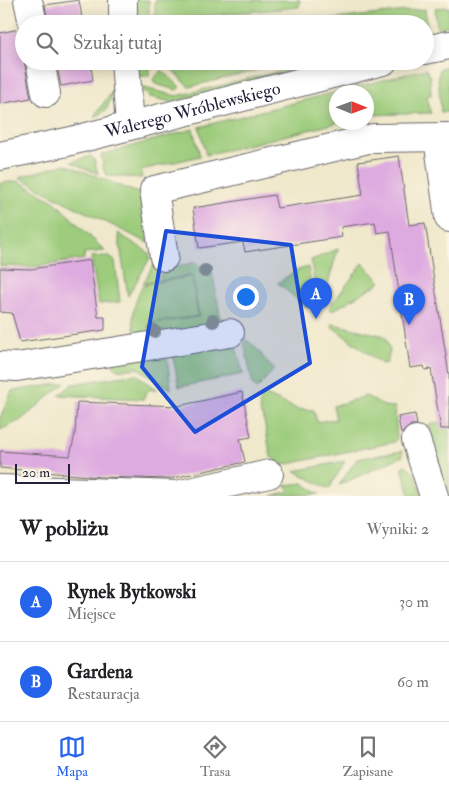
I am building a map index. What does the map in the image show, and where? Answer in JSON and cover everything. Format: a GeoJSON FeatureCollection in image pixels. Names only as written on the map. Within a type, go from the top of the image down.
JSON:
{"type":"FeatureCollection","features":[{"type":"Feature","properties":{"kind":"street"},"geometry":{"type":"LineString","coordinates":[[28,0],[31,15]]}},
{"type":"Feature","properties":{"kind":"street"},"geometry":{"type":"LineString","coordinates":[[123,0],[124,15]]}},
{"type":"Feature","properties":{"kind":"street"},"geometry":{"type":"LineString","coordinates":[[434,48],[449,45]]}},
{"type":"Feature","properties":{"kind":"street"},"geometry":{"type":"LineString","coordinates":[[42,70],[46,93]]}},
{"type":"Feature","properties":{"kind":"street"},"geometry":{"type":"LineString","coordinates":[[126,70],[130,125]]}},
{"type":"Feature","properties":{"kind":"street","name":"Walerego Wróblewskiego"},"geometry":{"type":"LineString","coordinates":[[0,156],[67,142],[347,70]]}},
{"type":"Feature","properties":{"kind":"street"},"geometry":{"type":"LineString","coordinates":[[164,257],[154,190],[373,138],[444,138],[449,218]]}},
{"type":"Feature","properties":{"kind":"street"},"geometry":{"type":"LineString","coordinates":[[0,366],[17,368],[230,333]]}},
{"type":"Feature","properties":{"kind":"street"},"geometry":{"type":"LineString","coordinates":[[416,440],[434,496]]}},
{"type":"Feature","properties":{"kind":"street"},"geometry":{"type":"LineString","coordinates":[[0,489],[177,495],[269,474]]}},
{"type":"Feature","properties":{"kind":"highlighted area"},"geometry":{"type":"Polygon","coordinates":[[[166,231],[291,245],[310,363],[195,432],[142,367],[166,231]]]}},
{"type":"Feature","properties":{"kind":"green space"},"geometry":{"type":"Polygon","coordinates":[[[132,0],[149,0],[149,15],[133,15],[132,0]]]}},
{"type":"Feature","properties":{"kind":"green space"},"geometry":{"type":"Polygon","coordinates":[[[155,0],[300,0],[299,7],[216,15],[155,15],[155,0]]]}},
{"type":"Feature","properties":{"kind":"green space"},"geometry":{"type":"Polygon","coordinates":[[[449,7],[449,26],[437,28],[435,8],[449,7]]]}},
{"type":"Feature","properties":{"kind":"green space"},"geometry":{"type":"Polygon","coordinates":[[[425,9],[426,15],[371,15],[425,9]]]}},
{"type":"Feature","properties":{"kind":"green space"},"geometry":{"type":"Polygon","coordinates":[[[449,66],[449,112],[441,112],[438,77],[440,68],[449,66]]]}},
{"type":"Feature","properties":{"kind":"green space"},"geometry":{"type":"Polygon","coordinates":[[[136,70],[150,70],[149,76],[136,76],[136,70]]]}},
{"type":"Feature","properties":{"kind":"green space"},"geometry":{"type":"Polygon","coordinates":[[[162,70],[180,87],[177,90],[155,84],[153,79],[162,70]]]}},
{"type":"Feature","properties":{"kind":"green space"},"geometry":{"type":"Polygon","coordinates":[[[173,70],[258,70],[189,87],[173,70]]]}},
{"type":"Feature","properties":{"kind":"green space"},"geometry":{"type":"Polygon","coordinates":[[[283,70],[297,70],[172,102],[150,97],[140,87],[177,96],[283,70]]]}},
{"type":"Feature","properties":{"kind":"green space"},"geometry":{"type":"Polygon","coordinates":[[[426,70],[430,77],[431,95],[427,96],[431,113],[374,115],[374,85],[363,85],[426,70]]]}},
{"type":"Feature","properties":{"kind":"green space"},"geometry":{"type":"Polygon","coordinates":[[[114,89],[107,109],[95,118],[94,116],[114,89]]]}},
{"type":"Feature","properties":{"kind":"green space"},"geometry":{"type":"Polygon","coordinates":[[[329,94],[329,125],[206,155],[199,127],[329,94]]]}},
{"type":"Feature","properties":{"kind":"green space"},"geometry":{"type":"Polygon","coordinates":[[[193,129],[200,156],[141,170],[142,178],[108,176],[104,171],[101,155],[193,129]]]}},
{"type":"Feature","properties":{"kind":"green space"},"geometry":{"type":"Polygon","coordinates":[[[91,156],[94,159],[98,174],[71,162],[91,156]]]}},
{"type":"Feature","properties":{"kind":"green space"},"geometry":{"type":"Polygon","coordinates":[[[65,164],[141,194],[148,243],[19,177],[65,164]]]}},
{"type":"Feature","properties":{"kind":"green space"},"geometry":{"type":"Polygon","coordinates":[[[19,181],[55,202],[105,251],[84,253],[84,259],[32,267],[0,266],[0,183],[19,181]]]}},
{"type":"Feature","properties":{"kind":"green space"},"geometry":{"type":"Polygon","coordinates":[[[118,233],[149,253],[150,258],[128,296],[118,233]]]}},
{"type":"Feature","properties":{"kind":"green space"},"geometry":{"type":"Polygon","coordinates":[[[338,249],[322,304],[317,303],[311,260],[338,249]]]}},
{"type":"Feature","properties":{"kind":"green space"},"geometry":{"type":"Polygon","coordinates":[[[108,256],[115,261],[120,302],[99,304],[91,257],[108,256]]]}},
{"type":"Feature","properties":{"kind":"green space"},"geometry":{"type":"Polygon","coordinates":[[[196,262],[204,270],[212,271],[222,326],[140,341],[135,332],[133,312],[139,293],[153,265],[158,263],[158,281],[145,283],[146,287],[146,284],[192,276],[198,316],[152,323],[199,317],[192,275],[160,281],[162,270],[196,262]]]}},
{"type":"Feature","properties":{"kind":"green space"},"geometry":{"type":"Polygon","coordinates":[[[363,263],[381,282],[332,311],[329,308],[363,263]]]}},
{"type":"Feature","properties":{"kind":"green space"},"geometry":{"type":"Polygon","coordinates":[[[308,267],[314,304],[306,307],[278,283],[295,271],[308,267]]]}},
{"type":"Feature","properties":{"kind":"green space"},"geometry":{"type":"Polygon","coordinates":[[[333,324],[385,336],[390,351],[387,363],[382,364],[331,326],[333,324]]]}},
{"type":"Feature","properties":{"kind":"green space"},"geometry":{"type":"Polygon","coordinates":[[[246,340],[254,346],[274,369],[257,389],[253,385],[244,342],[246,340]]]}},
{"type":"Feature","properties":{"kind":"green space"},"geometry":{"type":"Polygon","coordinates":[[[235,343],[243,374],[179,387],[172,352],[235,343]]]}},
{"type":"Feature","properties":{"kind":"green space"},"geometry":{"type":"Polygon","coordinates":[[[166,349],[171,389],[138,368],[122,370],[115,368],[112,359],[166,349]]]}},
{"type":"Feature","properties":{"kind":"green space"},"geometry":{"type":"Polygon","coordinates":[[[136,374],[157,389],[148,390],[143,399],[59,395],[73,384],[136,374]]]}},
{"type":"Feature","properties":{"kind":"green space"},"geometry":{"type":"Polygon","coordinates":[[[65,383],[21,420],[0,430],[0,418],[12,391],[65,383]]]}},
{"type":"Feature","properties":{"kind":"green space"},"geometry":{"type":"Polygon","coordinates":[[[264,394],[297,409],[314,410],[317,422],[336,419],[333,406],[366,396],[384,406],[395,407],[397,439],[394,442],[283,465],[271,457],[259,405],[264,394]]]}},
{"type":"Feature","properties":{"kind":"green space"},"geometry":{"type":"Polygon","coordinates":[[[449,421],[449,496],[438,496],[427,467],[430,424],[449,421]]]}},
{"type":"Feature","properties":{"kind":"green space"},"geometry":{"type":"Polygon","coordinates":[[[402,451],[403,456],[339,485],[357,459],[402,451]]]}},
{"type":"Feature","properties":{"kind":"green space"},"geometry":{"type":"Polygon","coordinates":[[[345,461],[329,489],[295,471],[345,461]]]}},
{"type":"Feature","properties":{"kind":"green space"},"geometry":{"type":"Polygon","coordinates":[[[406,465],[415,474],[423,496],[410,496],[402,467],[406,465]]]}},
{"type":"Feature","properties":{"kind":"green space"},"geometry":{"type":"Polygon","coordinates":[[[303,483],[319,494],[272,496],[289,491],[286,485],[303,483]]]}},
{"type":"Feature","properties":{"kind":"building"},"geometry":{"type":"Polygon","coordinates":[[[79,0],[82,15],[47,15],[45,5],[79,0]]]}},
{"type":"Feature","properties":{"kind":"building"},"geometry":{"type":"Polygon","coordinates":[[[15,30],[15,70],[26,70],[31,98],[0,104],[0,33],[15,30]]]}},
{"type":"Feature","properties":{"kind":"building"},"geometry":{"type":"Polygon","coordinates":[[[58,70],[91,70],[93,80],[61,86],[58,70]]]}},
{"type":"Feature","properties":{"kind":"building"},"geometry":{"type":"Polygon","coordinates":[[[399,156],[409,225],[425,223],[449,375],[449,429],[441,429],[431,369],[425,370],[424,366],[410,368],[390,231],[377,233],[375,222],[341,227],[342,237],[245,252],[243,242],[199,248],[193,208],[274,195],[277,208],[363,195],[358,162],[399,156]]]}},
{"type":"Feature","properties":{"kind":"building"},"geometry":{"type":"Polygon","coordinates":[[[90,260],[98,317],[105,317],[105,330],[20,342],[12,313],[0,312],[0,268],[31,269],[90,260]]]}},
{"type":"Feature","properties":{"kind":"building"},"geometry":{"type":"Polygon","coordinates":[[[242,392],[251,437],[240,439],[245,462],[169,479],[100,477],[0,468],[0,451],[70,456],[75,434],[77,402],[178,406],[242,392]]]}},
{"type":"Feature","properties":{"kind":"building"},"geometry":{"type":"Polygon","coordinates":[[[415,414],[417,425],[411,425],[401,434],[398,417],[415,414]]]}},
{"type":"Feature","properties":{"kind":"place","name":"Rynek Bytkowski"},"geometry":{"type":"Point","coordinates":[316,319]}},
{"type":"Feature","properties":{"kind":"place","name":"Gardena"},"geometry":{"type":"Point","coordinates":[409,325]}}]}
